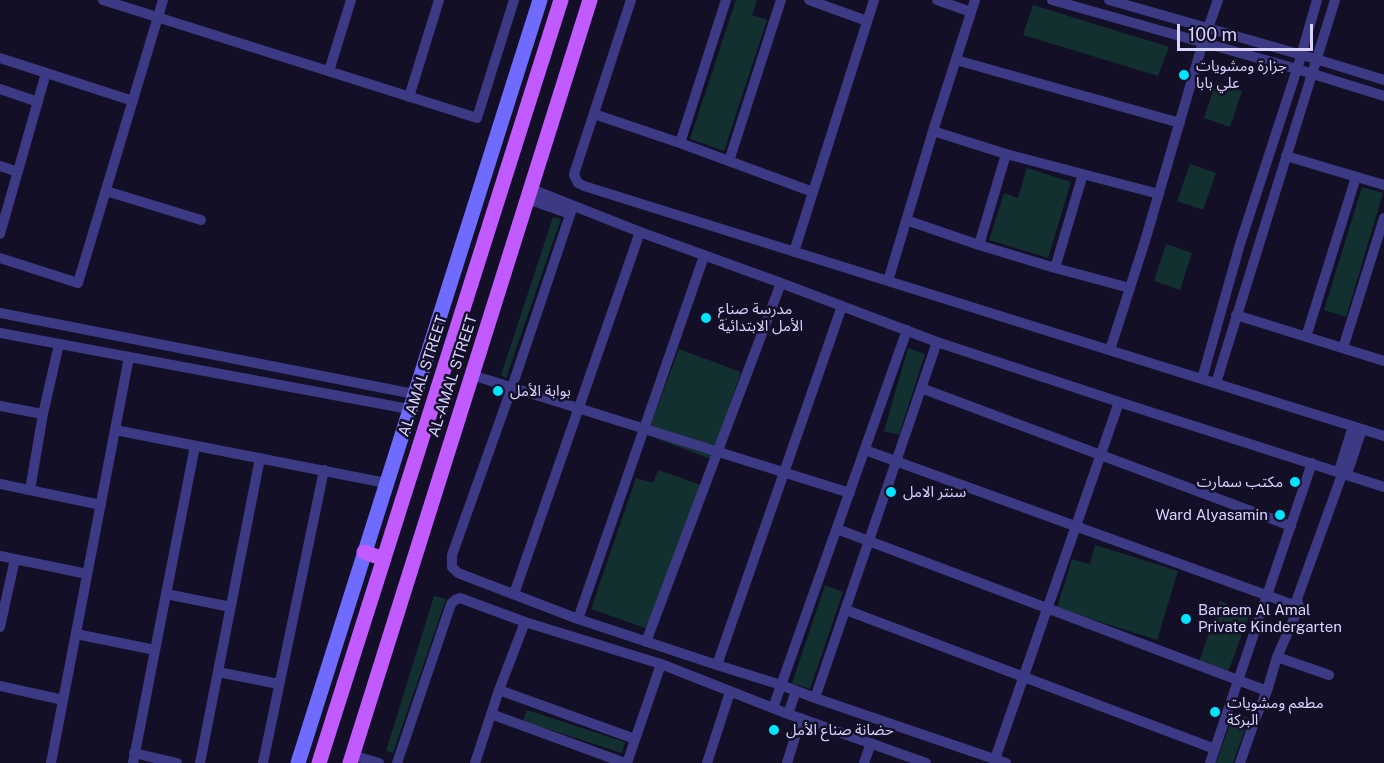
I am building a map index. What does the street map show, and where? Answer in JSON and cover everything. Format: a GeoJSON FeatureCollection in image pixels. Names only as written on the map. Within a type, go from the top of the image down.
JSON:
{"type":"FeatureCollection","features":[{"type":"Feature","properties":{"kind":"main road","name":"AL AMAL STREET"},"geometry":{"type":"LineString","coordinates":[[320,763],[561,0]]}},
{"type":"Feature","properties":{"kind":"main road","name":"AL-AMAL STREET"},"geometry":{"type":"LineString","coordinates":[[351,759],[590,0]]}},
{"type":"Feature","properties":{"kind":"main road"},"geometry":{"type":"LineString","coordinates":[[541,63],[567,74]]}},
{"type":"Feature","properties":{"kind":"main road"},"geometry":{"type":"LineString","coordinates":[[364,552],[384,559]]}},
{"type":"Feature","properties":{"kind":"street"},"geometry":{"type":"LineString","coordinates":[[103,0],[477,118],[514,0]]}},
{"type":"Feature","properties":{"kind":"street"},"geometry":{"type":"LineString","coordinates":[[0,258],[78,283],[163,0]]}},
{"type":"Feature","properties":{"kind":"street"},"geometry":{"type":"LineString","coordinates":[[329,71],[351,0]]}},
{"type":"Feature","properties":{"kind":"street"},"geometry":{"type":"LineString","coordinates":[[409,97],[439,0]]}},
{"type":"Feature","properties":{"kind":"street"},"geometry":{"type":"LineString","coordinates":[[298,763],[540,0]]}},
{"type":"Feature","properties":{"kind":"street"},"geometry":{"type":"LineString","coordinates":[[631,0],[574,171],[578,183],[1384,436]]}},
{"type":"Feature","properties":{"kind":"street"},"geometry":{"type":"LineString","coordinates":[[680,143],[726,0]]}},
{"type":"Feature","properties":{"kind":"street"},"geometry":{"type":"LineString","coordinates":[[729,161],[782,0]]}},
{"type":"Feature","properties":{"kind":"street"},"geometry":{"type":"LineString","coordinates":[[809,0],[867,21]]}},
{"type":"Feature","properties":{"kind":"street"},"geometry":{"type":"LineString","coordinates":[[794,252],[874,0]]}},
{"type":"Feature","properties":{"kind":"street"},"geometry":{"type":"LineString","coordinates":[[938,0],[971,12]]}},
{"type":"Feature","properties":{"kind":"street"},"geometry":{"type":"LineString","coordinates":[[888,281],[975,0]]}},
{"type":"Feature","properties":{"kind":"street"},"geometry":{"type":"LineString","coordinates":[[1052,0],[1312,73],[1384,96]]}},
{"type":"Feature","properties":{"kind":"street"},"geometry":{"type":"LineString","coordinates":[[1109,0],[1316,59],[1384,81]]}},
{"type":"Feature","properties":{"kind":"street"},"geometry":{"type":"LineString","coordinates":[[1110,350],[1131,288],[1203,42],[1218,0]]}},
{"type":"Feature","properties":{"kind":"street"},"geometry":{"type":"LineString","coordinates":[[1202,379],[1240,244],[1317,0]]}},
{"type":"Feature","properties":{"kind":"street"},"geometry":{"type":"LineString","coordinates":[[1216,383],[1335,0]]}},
{"type":"Feature","properties":{"kind":"street"},"geometry":{"type":"LineString","coordinates":[[0,58],[133,101]]}},
{"type":"Feature","properties":{"kind":"street"},"geometry":{"type":"LineString","coordinates":[[956,60],[1180,123]]}},
{"type":"Feature","properties":{"kind":"street"},"geometry":{"type":"LineString","coordinates":[[0,234],[4,209],[18,172],[46,73]]}},
{"type":"Feature","properties":{"kind":"street"},"geometry":{"type":"LineString","coordinates":[[0,89],[38,102]]}},
{"type":"Feature","properties":{"kind":"street"},"geometry":{"type":"LineString","coordinates":[[594,114],[813,192]]}},
{"type":"Feature","properties":{"kind":"street"},"geometry":{"type":"LineString","coordinates":[[933,131],[1006,154],[1159,194]]}},
{"type":"Feature","properties":{"kind":"street"},"geometry":{"type":"LineString","coordinates":[[979,245],[1006,154]]}},
{"type":"Feature","properties":{"kind":"street"},"geometry":{"type":"LineString","coordinates":[[1286,156],[1384,185]]}},
{"type":"Feature","properties":{"kind":"street"},"geometry":{"type":"LineString","coordinates":[[0,166],[18,172]]}},
{"type":"Feature","properties":{"kind":"street"},"geometry":{"type":"LineString","coordinates":[[1055,268],[1083,174]]}},
{"type":"Feature","properties":{"kind":"street"},"geometry":{"type":"LineString","coordinates":[[1306,337],[1356,177]]}},
{"type":"Feature","properties":{"kind":"street"},"geometry":{"type":"LineString","coordinates":[[106,191],[201,220]]}},
{"type":"Feature","properties":{"kind":"street"},"geometry":{"type":"LineString","coordinates":[[529,194],[781,283],[937,342],[1384,487]]}},
{"type":"Feature","properties":{"kind":"street"},"geometry":{"type":"LineString","coordinates":[[571,210],[512,387],[452,555],[452,567],[458,573],[578,619],[781,685],[1006,763]]}},
{"type":"Feature","properties":{"kind":"street"},"geometry":{"type":"LineString","coordinates":[[1343,348],[1384,218]]}},
{"type":"Feature","properties":{"kind":"street"},"geometry":{"type":"LineString","coordinates":[[906,220],[1055,268],[1131,288]]}},
{"type":"Feature","properties":{"kind":"street"},"geometry":{"type":"LineString","coordinates":[[514,594],[640,232]]}},
{"type":"Feature","properties":{"kind":"street"},"geometry":{"type":"LineString","coordinates":[[578,619],[704,256]]}},
{"type":"Feature","properties":{"kind":"street"},"geometry":{"type":"LineString","coordinates":[[646,642],[781,283]]}},
{"type":"Feature","properties":{"kind":"street"},"geometry":{"type":"LineString","coordinates":[[717,665],[842,306]]}},
{"type":"Feature","properties":{"kind":"street"},"geometry":{"type":"LineString","coordinates":[[0,313],[414,394]]}},
{"type":"Feature","properties":{"kind":"street"},"geometry":{"type":"LineString","coordinates":[[1236,315],[1384,361]]}},
{"type":"Feature","properties":{"kind":"street"},"geometry":{"type":"LineString","coordinates":[[13,335],[17,316]]}},
{"type":"Feature","properties":{"kind":"street"},"geometry":{"type":"LineString","coordinates":[[773,708],[907,330]]}},
{"type":"Feature","properties":{"kind":"street"},"geometry":{"type":"LineString","coordinates":[[0,333],[409,409]]}},
{"type":"Feature","properties":{"kind":"street"},"geometry":{"type":"LineString","coordinates":[[815,698],[937,342]]}},
{"type":"Feature","properties":{"kind":"street"},"geometry":{"type":"LineString","coordinates":[[30,490],[58,344]]}},
{"type":"Feature","properties":{"kind":"street"},"geometry":{"type":"LineString","coordinates":[[51,763],[129,357]]}},
{"type":"Feature","properties":{"kind":"street"},"geometry":{"type":"LineString","coordinates":[[472,375],[850,493]]}},
{"type":"Feature","properties":{"kind":"street"},"geometry":{"type":"LineString","coordinates":[[921,388],[1291,526]]}},
{"type":"Feature","properties":{"kind":"street"},"geometry":{"type":"LineString","coordinates":[[995,759],[1119,402]]}},
{"type":"Feature","properties":{"kind":"street"},"geometry":{"type":"LineString","coordinates":[[0,406],[44,414]]}},
{"type":"Feature","properties":{"kind":"street"},"geometry":{"type":"LineString","coordinates":[[1240,763],[1268,691],[1277,657],[1299,607],[1297,599],[1357,427]]}},
{"type":"Feature","properties":{"kind":"street"},"geometry":{"type":"LineString","coordinates":[[115,430],[386,483]]}},
{"type":"Feature","properties":{"kind":"street"},"geometry":{"type":"LineString","coordinates":[[177,763],[134,758],[195,446]]}},
{"type":"Feature","properties":{"kind":"street"},"geometry":{"type":"LineString","coordinates":[[865,450],[1299,607]]}},
{"type":"Feature","properties":{"kind":"street"},"geometry":{"type":"LineString","coordinates":[[200,763],[260,458]]}},
{"type":"Feature","properties":{"kind":"street"},"geometry":{"type":"LineString","coordinates":[[1210,763],[1312,463]]}},
{"type":"Feature","properties":{"kind":"street"},"geometry":{"type":"LineString","coordinates":[[262,763],[324,471]]}},
{"type":"Feature","properties":{"kind":"street"},"geometry":{"type":"LineString","coordinates":[[0,484],[101,505]]}},
{"type":"Feature","properties":{"kind":"street"},"geometry":{"type":"LineString","coordinates":[[837,529],[1268,691]]}},
{"type":"Feature","properties":{"kind":"street"},"geometry":{"type":"LineString","coordinates":[[0,556],[87,574]]}},
{"type":"Feature","properties":{"kind":"street"},"geometry":{"type":"LineString","coordinates":[[0,627],[1,613],[15,559]]}},
{"type":"Feature","properties":{"kind":"street"},"geometry":{"type":"LineString","coordinates":[[166,594],[231,607]]}},
{"type":"Feature","properties":{"kind":"street"},"geometry":{"type":"LineString","coordinates":[[397,763],[453,602],[457,598],[525,622],[661,664],[788,714],[926,763]]}},
{"type":"Feature","properties":{"kind":"street"},"geometry":{"type":"LineString","coordinates":[[846,609],[1215,749]]}},
{"type":"Feature","properties":{"kind":"street"},"geometry":{"type":"LineString","coordinates":[[475,763],[525,622]]}},
{"type":"Feature","properties":{"kind":"street"},"geometry":{"type":"LineString","coordinates":[[76,634],[155,650]]}},
{"type":"Feature","properties":{"kind":"street"},"geometry":{"type":"LineString","coordinates":[[1277,657],[1329,675]]}},
{"type":"Feature","properties":{"kind":"street"},"geometry":{"type":"LineString","coordinates":[[491,714],[626,763],[661,664]]}},
{"type":"Feature","properties":{"kind":"street"},"geometry":{"type":"LineString","coordinates":[[218,672],[279,684]]}},
{"type":"Feature","properties":{"kind":"street"},"geometry":{"type":"LineString","coordinates":[[0,686],[63,700]]}},
{"type":"Feature","properties":{"kind":"street"},"geometry":{"type":"LineString","coordinates":[[499,690],[635,739]]}},
{"type":"Feature","properties":{"kind":"street"},"geometry":{"type":"LineString","coordinates":[[788,714],[796,691]]}},
{"type":"Feature","properties":{"kind":"street"},"geometry":{"type":"LineString","coordinates":[[706,763],[730,692]]}},
{"type":"Feature","properties":{"kind":"street"},"geometry":{"type":"LineString","coordinates":[[786,763],[801,718]]}},
{"type":"Feature","properties":{"kind":"street"},"geometry":{"type":"LineString","coordinates":[[864,763],[871,743]]}},
{"type":"Feature","properties":{"kind":"street"},"geometry":{"type":"LineString","coordinates":[[351,759],[379,763]]}},
{"type":"Feature","properties":{"kind":"green space"},"geometry":{"type":"Polygon","coordinates":[[[736,0],[757,0],[752,15],[767,20],[724,151],[690,139],[736,0]]]}},
{"type":"Feature","properties":{"kind":"green space"},"geometry":{"type":"Polygon","coordinates":[[[1033,5],[1169,47],[1158,76],[1023,35],[1033,5]]]}},
{"type":"Feature","properties":{"kind":"green space"},"geometry":{"type":"Polygon","coordinates":[[[1216,82],[1242,91],[1230,127],[1204,118],[1216,82]]]}},
{"type":"Feature","properties":{"kind":"green space"},"geometry":{"type":"Polygon","coordinates":[[[1190,164],[1216,173],[1203,210],[1177,201],[1190,164]]]}},
{"type":"Feature","properties":{"kind":"green space"},"geometry":{"type":"Polygon","coordinates":[[[1027,168],[1071,182],[1048,258],[989,240],[1004,193],[1018,198],[1027,168]]]}},
{"type":"Feature","properties":{"kind":"green space"},"geometry":{"type":"Polygon","coordinates":[[[1362,187],[1383,193],[1346,317],[1324,310],[1362,187]]]}},
{"type":"Feature","properties":{"kind":"green space"},"geometry":{"type":"Polygon","coordinates":[[[553,217],[561,219],[506,378],[501,375],[553,217]]]}},
{"type":"Feature","properties":{"kind":"green space"},"geometry":{"type":"Polygon","coordinates":[[[1166,244],[1192,253],[1180,290],[1154,281],[1166,244]]]}},
{"type":"Feature","properties":{"kind":"green space"},"geometry":{"type":"Polygon","coordinates":[[[908,348],[925,354],[899,435],[884,431],[908,348]]]}},
{"type":"Feature","properties":{"kind":"green space"},"geometry":{"type":"Polygon","coordinates":[[[679,349],[741,372],[711,459],[647,435],[679,349]]]}},
{"type":"Feature","properties":{"kind":"green space"},"geometry":{"type":"Polygon","coordinates":[[[658,470],[701,485],[651,630],[591,609],[636,478],[653,483],[658,470]]]}},
{"type":"Feature","properties":{"kind":"green space"},"geometry":{"type":"Polygon","coordinates":[[[1095,545],[1178,571],[1157,640],[1057,608],[1072,559],[1090,564],[1095,545]]]}},
{"type":"Feature","properties":{"kind":"green space"},"geometry":{"type":"Polygon","coordinates":[[[825,585],[843,592],[810,689],[792,683],[825,585]]]}},
{"type":"Feature","properties":{"kind":"green space"},"geometry":{"type":"Polygon","coordinates":[[[434,596],[446,599],[393,753],[386,751],[434,596]]]}},
{"type":"Feature","properties":{"kind":"green space"},"geometry":{"type":"Polygon","coordinates":[[[1220,601],[1250,613],[1228,672],[1199,662],[1220,601]]]}},
{"type":"Feature","properties":{"kind":"green space"},"geometry":{"type":"Polygon","coordinates":[[[527,710],[625,742],[622,753],[523,721],[527,710]]]}},
{"type":"Feature","properties":{"kind":"green space"},"geometry":{"type":"Polygon","coordinates":[[[1234,713],[1249,718],[1233,763],[1216,763],[1234,713]]]}},
{"type":"Feature","properties":{"kind":"place","name":"جزارة ومشويات علي بابا"},"geometry":{"type":"Point","coordinates":[1184,75]}},
{"type":"Feature","properties":{"kind":"place","name":"مدرسة صناع الأمل الابتدائية"},"geometry":{"type":"Point","coordinates":[706,318]}},
{"type":"Feature","properties":{"kind":"place","name":"بوابة الأمل"},"geometry":{"type":"Point","coordinates":[498,391]}},
{"type":"Feature","properties":{"kind":"place","name":"مكتب سمارت"},"geometry":{"type":"Point","coordinates":[1295,482]}},
{"type":"Feature","properties":{"kind":"place","name":"سنتر الامل"},"geometry":{"type":"Point","coordinates":[891,492]}},
{"type":"Feature","properties":{"kind":"place","name":"Ward Alyasamin"},"geometry":{"type":"Point","coordinates":[1280,515]}},
{"type":"Feature","properties":{"kind":"place","name":"Baraem Al Amal Private Kindergarten"},"geometry":{"type":"Point","coordinates":[1186,619]}},
{"type":"Feature","properties":{"kind":"place","name":"مطعم ومشويات البركة"},"geometry":{"type":"Point","coordinates":[1215,712]}},
{"type":"Feature","properties":{"kind":"place","name":"حضانة صناع الأمل"},"geometry":{"type":"Point","coordinates":[774,730]}}]}
